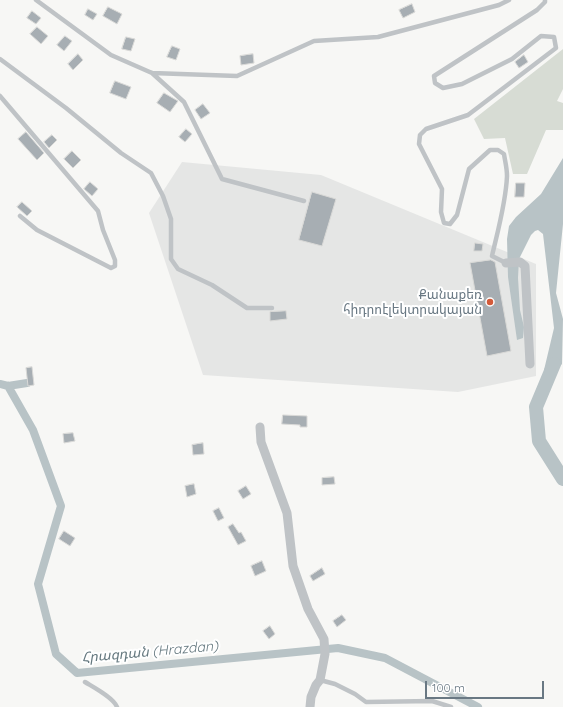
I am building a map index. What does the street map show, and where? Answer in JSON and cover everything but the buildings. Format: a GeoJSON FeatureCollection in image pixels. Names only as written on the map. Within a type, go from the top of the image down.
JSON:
{"type":"FeatureCollection","features":[{"type":"Feature","properties":{"kind":"street"},"geometry":{"type":"LineString","coordinates":[[506,263],[520,262],[525,266],[530,364]]}},
{"type":"Feature","properties":{"kind":"street"},"geometry":{"type":"LineString","coordinates":[[260,427],[261,442],[287,513],[293,566],[308,609],[324,639],[325,654],[320,680],[316,685],[311,698],[310,707]]}},
{"type":"Feature","properties":{"kind":"lane"},"geometry":{"type":"LineString","coordinates":[[36,0],[111,55],[152,73],[184,102],[222,179],[304,201]]}},
{"type":"Feature","properties":{"kind":"lane"},"geometry":{"type":"LineString","coordinates":[[152,73],[237,76],[314,41],[378,37],[499,6],[509,0]]}},
{"type":"Feature","properties":{"kind":"lane"},"geometry":{"type":"LineString","coordinates":[[506,263],[492,256],[506,186],[507,175],[504,154],[498,150],[490,150],[469,169],[457,215],[450,224],[444,223],[441,212],[442,189],[419,144],[420,135],[426,129],[468,115],[556,48],[554,37],[541,36],[512,59],[462,84],[443,88],[435,83],[434,76],[537,10],[545,0]]}},
{"type":"Feature","properties":{"kind":"lane"},"geometry":{"type":"LineString","coordinates":[[0,59],[66,108],[121,153],[151,173],[163,196],[171,219],[171,259],[178,269],[212,285],[247,308],[272,308]]}},
{"type":"Feature","properties":{"kind":"lane"},"geometry":{"type":"LineString","coordinates":[[0,96],[98,211],[103,230],[115,260],[115,266],[111,268],[37,230],[20,216]]}},
{"type":"Feature","properties":{"kind":"lane"},"geometry":{"type":"LineString","coordinates":[[320,680],[335,684],[355,694],[366,702],[432,701],[451,707]]}},
{"type":"Feature","properties":{"kind":"lane"},"geometry":{"type":"LineString","coordinates":[[85,682],[117,704],[117,707]]}},
{"type":"Feature","properties":{"kind":"shaded area"},"geometry":{"type":"Polygon","coordinates":[[[563,49],[563,89],[557,101],[563,103],[563,130],[546,130],[527,174],[513,174],[505,138],[484,139],[474,119],[563,49]]]}},
{"type":"Feature","properties":{"kind":"shaded area"},"geometry":{"type":"Polygon","coordinates":[[[563,158],[563,224],[556,293],[563,319],[562,364],[547,382],[544,370],[554,328],[543,234],[538,230],[531,235],[519,259],[518,278],[520,310],[524,327],[523,338],[517,340],[508,277],[507,239],[509,226],[516,217],[541,194],[563,158]]]}},
{"type":"Feature","properties":{"kind":"shaded area"},"geometry":{"type":"Polygon","coordinates":[[[182,162],[321,175],[536,264],[536,376],[458,392],[203,375],[149,213],[182,162]]]}},
{"type":"Feature","properties":{"kind":"waterway"},"geometry":{"type":"LineString","coordinates":[[554,364],[536,407],[539,441],[563,479]]}},
{"type":"Feature","properties":{"kind":"waterway"},"geometry":{"type":"LineString","coordinates":[[0,384],[8,386],[27,383]]}},
{"type":"Feature","properties":{"kind":"waterway","name":"Հրազդան (Hrazdan)"},"geometry":{"type":"LineString","coordinates":[[8,386],[33,430],[61,506],[38,584],[56,654],[77,673],[338,648],[385,658],[478,707]]}},
{"type":"Feature","properties":{"kind":"place","name":"Քանաքեռ հիդրոէլեկտրակայան"},"geometry":{"type":"Point","coordinates":[490,302]}}]}
